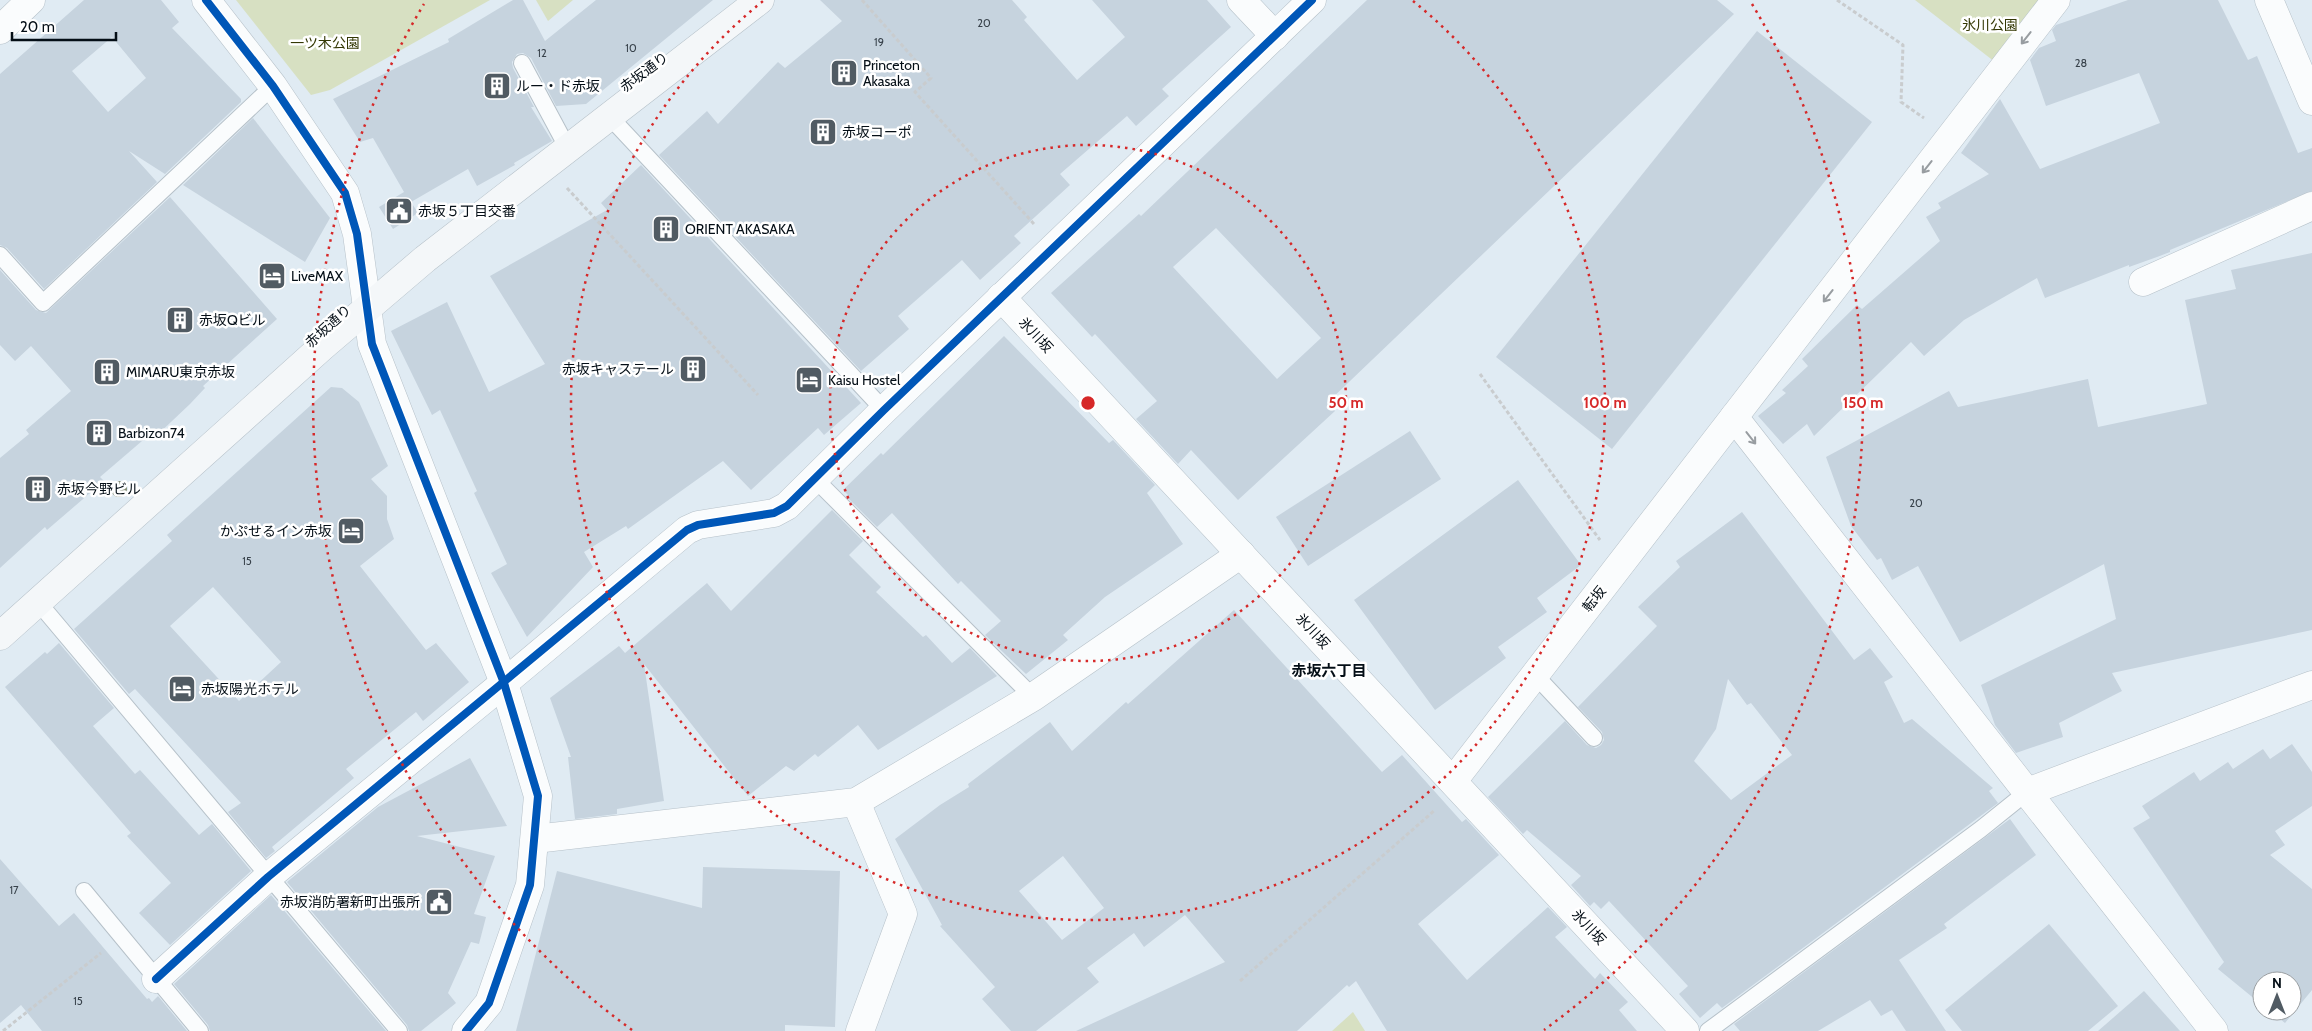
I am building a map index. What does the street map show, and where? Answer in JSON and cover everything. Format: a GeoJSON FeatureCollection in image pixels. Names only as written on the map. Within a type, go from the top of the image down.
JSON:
{"type":"FeatureCollection","features":[{"type":"Feature","properties":{"kind":"main road","name":"赤坂通り"},"geometry":{"type":"LineString","coordinates":[[0,636],[367,307],[608,115],[760,0]]}},
{"type":"Feature","properties":{"kind":"street"},"geometry":{"type":"LineString","coordinates":[[0,30],[31,0]]}},
{"type":"Feature","properties":{"kind":"street"},"geometry":{"type":"LineString","coordinates":[[206,0],[273,86],[346,193],[357,234],[372,344],[504,684],[538,796],[530,885],[489,1003],[466,1031]]}},
{"type":"Feature","properties":{"kind":"street"},"geometry":{"type":"LineString","coordinates":[[1241,0],[1275,36]]}},
{"type":"Feature","properties":{"kind":"street"},"geometry":{"type":"LineString","coordinates":[[156,979],[268,877],[504,684],[687,530],[698,525],[774,513],[787,506],[1001,297],[1312,0]]}},
{"type":"Feature","properties":{"kind":"street","name":"転坂"},"geometry":{"type":"LineString","coordinates":[[1457,785],[1535,675],[2056,0]]}},
{"type":"Feature","properties":{"kind":"street"},"geometry":{"type":"LineString","coordinates":[[2269,0],[2312,101]]}},
{"type":"Feature","properties":{"kind":"street"},"geometry":{"type":"LineString","coordinates":[[2144,282],[2312,206]]}},
{"type":"Feature","properties":{"kind":"street","name":"氷川坂"},"geometry":{"type":"LineString","coordinates":[[1001,297],[1685,1031]]}},
{"type":"Feature","properties":{"kind":"street"},"geometry":{"type":"LineString","coordinates":[[1734,417],[2214,1031]]}},
{"type":"Feature","properties":{"kind":"street"},"geometry":{"type":"LineString","coordinates":[[535,839],[856,802],[1032,697],[1241,554]]}},
{"type":"Feature","properties":{"kind":"street"},"geometry":{"type":"LineString","coordinates":[[2027,792],[2312,685]]}},
{"type":"Feature","properties":{"kind":"street"},"geometry":{"type":"LineString","coordinates":[[856,802],[904,914],[860,1031]]}},
{"type":"Feature","properties":{"kind":"lane"},"geometry":{"type":"LineString","coordinates":[[522,63],[567,148]]}},
{"type":"Feature","properties":{"kind":"lane"},"geometry":{"type":"LineString","coordinates":[[0,255],[43,303],[273,86]]}},
{"type":"Feature","properties":{"kind":"lane"},"geometry":{"type":"LineString","coordinates":[[608,115],[884,410]]}},
{"type":"Feature","properties":{"kind":"lane"},"geometry":{"type":"LineString","coordinates":[[815,479],[1032,697]]}},
{"type":"Feature","properties":{"kind":"lane"},"geometry":{"type":"LineString","coordinates":[[38,602],[399,1031]]}},
{"type":"Feature","properties":{"kind":"lane"},"geometry":{"type":"LineString","coordinates":[[1535,675],[1594,738]]}},
{"type":"Feature","properties":{"kind":"lane"},"geometry":{"type":"LineString","coordinates":[[1708,1031],[1981,829],[2027,792]]}},
{"type":"Feature","properties":{"kind":"lane"},"geometry":{"type":"LineString","coordinates":[[84,891],[200,1031]]}},
{"type":"Feature","properties":{"kind":"path"},"geometry":{"type":"LineString","coordinates":[[862,0],[931,78],[915,92],[1054,247]]}},
{"type":"Feature","properties":{"kind":"path"},"geometry":{"type":"LineString","coordinates":[[1837,0],[1902,46],[1901,102],[1950,136]]}},
{"type":"Feature","properties":{"kind":"path"},"geometry":{"type":"LineString","coordinates":[[545,165],[758,395]]}},
{"type":"Feature","properties":{"kind":"path"},"geometry":{"type":"LineString","coordinates":[[1480,374],[1619,566]]}},
{"type":"Feature","properties":{"kind":"path"},"geometry":{"type":"LineString","coordinates":[[1240,981],[1457,785]]}},
{"type":"Feature","properties":{"kind":"path"},"geometry":{"type":"LineString","coordinates":[[3,1031],[121,937]]}},
{"type":"Feature","properties":{"kind":"green space","name":"一ツ木公園"},"geometry":{"type":"Polygon","coordinates":[[[236,0],[490,0],[330,90],[311,95],[236,0]]]}},
{"type":"Feature","properties":{"kind":"green space"},"geometry":{"type":"Polygon","coordinates":[[[536,0],[573,0],[548,21],[536,0]]]}},
{"type":"Feature","properties":{"kind":"green space","name":"氷川公園"},"geometry":{"type":"Polygon","coordinates":[[[1915,0],[2043,0],[1995,62],[1915,0]]]}},
{"type":"Feature","properties":{"kind":"green space"},"geometry":{"type":"Polygon","coordinates":[[[1353,1012],[1365,1031],[1332,1031],[1353,1012]]]}},
{"type":"Feature","properties":{"kind":"building"},"geometry":{"type":"Polygon","coordinates":[[[84,0],[161,0],[179,22],[172,28],[241,99],[241,102],[165,174],[129,151],[157,182],[44,289],[7,248],[0,245],[0,74],[84,0]],[[112,37],[72,71],[108,112],[146,78],[112,37]]]}},
{"type":"Feature","properties":{"kind":"building"},"geometry":{"type":"Polygon","coordinates":[[[513,0],[523,0],[545,41],[596,0],[713,0],[586,104],[556,106],[531,58],[523,53],[517,54],[512,62],[513,68],[534,107],[531,107],[552,141],[514,163],[515,165],[477,186],[468,169],[411,202],[418,213],[393,229],[379,207],[404,192],[373,138],[360,142],[333,99],[449,42],[448,39],[513,0]]]}},
{"type":"Feature","properties":{"kind":"building"},"geometry":{"type":"Polygon","coordinates":[[[820,0],[1012,0],[1027,17],[1024,20],[1077,80],[1125,37],[1092,0],[1207,0],[1231,27],[1162,89],[1169,96],[1136,126],[1127,116],[1060,174],[1070,185],[1014,236],[1021,243],[980,280],[962,260],[898,316],[909,329],[861,371],[659,155],[707,111],[718,124],[778,62],[785,68],[842,21],[820,0]]]}},
{"type":"Feature","properties":{"kind":"building"},"geometry":{"type":"Polygon","coordinates":[[[1367,0],[1717,0],[1734,14],[1327,403],[1335,411],[1238,500],[1191,450],[1178,464],[1136,419],[1157,401],[1095,334],[1092,337],[1051,293],[1139,214],[1141,216],[1367,0]],[[1216,228],[1173,267],[1277,379],[1321,338],[1216,228]]]}},
{"type":"Feature","properties":{"kind":"building"},"geometry":{"type":"Polygon","coordinates":[[[2128,0],[2218,0],[2248,60],[2257,56],[2298,153],[2312,148],[2312,191],[2170,250],[2170,252],[2129,267],[2129,265],[2045,298],[2037,278],[1964,320],[1924,356],[1911,342],[1814,436],[1807,424],[1783,444],[1758,416],[1786,393],[1782,390],[1808,366],[1802,359],[1857,305],[1862,309],[1940,241],[1926,217],[1941,208],[1938,203],[1989,174],[1961,153],[2000,99],[2040,169],[2160,123],[2139,73],[2046,106],[2030,60],[2039,48],[2056,41],[2052,30],[2056,25],[2128,0]]]}},
{"type":"Feature","properties":{"kind":"building"},"geometry":{"type":"Polygon","coordinates":[[[1757,31],[1872,122],[1612,449],[1496,357],[1757,31]]]}},
{"type":"Feature","properties":{"kind":"building"},"geometry":{"type":"Polygon","coordinates":[[[253,118],[330,218],[305,262],[183,185],[253,118]]]}},
{"type":"Feature","properties":{"kind":"building"},"geometry":{"type":"Polygon","coordinates":[[[641,165],[861,403],[824,435],[818,428],[751,490],[723,461],[628,529],[626,526],[584,552],[593,567],[527,637],[491,573],[507,564],[474,493],[477,491],[440,410],[432,415],[391,331],[447,302],[489,392],[545,364],[490,276],[607,210],[601,203],[641,165]]]}},
{"type":"Feature","properties":{"kind":"building"},"geometry":{"type":"Polygon","coordinates":[[[170,197],[277,319],[203,386],[205,388],[190,404],[153,439],[149,435],[100,477],[104,481],[47,530],[45,527],[0,568],[0,458],[29,434],[26,430],[71,391],[31,346],[15,361],[0,345],[0,270],[36,310],[46,313],[170,197]]]}},
{"type":"Feature","properties":{"kind":"building"},"geometry":{"type":"Polygon","coordinates":[[[2312,253],[2312,630],[2112,673],[2122,691],[2059,723],[2063,737],[2016,753],[1995,725],[1981,685],[2116,619],[2104,564],[1960,642],[1918,566],[1892,580],[1881,558],[1877,560],[1851,526],[1826,457],[1949,391],[1958,407],[2088,379],[2098,427],[2207,404],[2185,300],[2236,289],[2231,270],[2312,253]]]}},
{"type":"Feature","properties":{"kind":"building"},"geometry":{"type":"Polygon","coordinates":[[[1004,336],[1109,443],[1113,440],[1155,485],[1147,493],[1183,544],[1105,597],[1063,635],[1068,640],[1026,674],[985,635],[1001,621],[961,581],[958,584],[892,513],[877,527],[846,496],[848,495],[843,490],[881,453],[883,455],[1004,336]]]}},
{"type":"Feature","properties":{"kind":"building"},"geometry":{"type":"Polygon","coordinates":[[[331,387],[342,388],[359,402],[388,466],[371,479],[387,496],[387,519],[394,539],[360,566],[426,650],[436,643],[469,682],[423,721],[416,712],[346,769],[354,778],[272,847],[275,851],[266,858],[228,812],[241,803],[135,689],[129,694],[74,629],[172,541],[167,535],[331,387]],[[213,587],[170,626],[239,701],[281,662],[213,587]]]}},
{"type":"Feature","properties":{"kind":"building"},"geometry":{"type":"Polygon","coordinates":[[[1410,431],[1441,479],[1308,566],[1276,517],[1410,431]]]}},
{"type":"Feature","properties":{"kind":"building"},"geometry":{"type":"Polygon","coordinates":[[[1518,480],[1581,565],[1537,598],[1547,612],[1498,647],[1506,658],[1435,710],[1354,600],[1518,480]]]}},
{"type":"Feature","properties":{"kind":"building"},"geometry":{"type":"Polygon","coordinates":[[[832,510],[863,541],[849,555],[881,587],[876,592],[923,637],[926,635],[952,663],[970,648],[997,676],[878,750],[858,725],[818,757],[815,754],[794,771],[786,766],[748,796],[644,664],[664,801],[617,809],[617,814],[575,819],[568,757],[571,757],[550,698],[619,646],[625,653],[707,583],[731,611],[832,510]]]}},
{"type":"Feature","properties":{"kind":"building"},"geometry":{"type":"Polygon","coordinates":[[[1742,512],[1854,660],[1870,648],[1893,677],[1884,682],[1904,723],[1912,719],[1993,788],[1989,791],[1998,803],[1722,1008],[1717,1003],[1700,1018],[1679,994],[1688,986],[1609,901],[1601,909],[1594,902],[1590,906],[1571,885],[1581,876],[1527,830],[1523,834],[1488,797],[1565,721],[1587,745],[1596,748],[1601,745],[1604,740],[1602,732],[1578,707],[1657,626],[1638,607],[1680,567],[1676,561],[1742,512]],[[1728,679],[1716,729],[1694,761],[1731,800],[1792,755],[1751,703],[1747,705],[1728,679]]]}},
{"type":"Feature","properties":{"kind":"building"},"geometry":{"type":"Polygon","coordinates":[[[1234,610],[1382,772],[1402,755],[1462,822],[1466,819],[1499,855],[1418,924],[1467,980],[1548,907],[1567,927],[1555,937],[1595,979],[1600,973],[1628,1002],[1619,1010],[1637,1031],[1387,1031],[1356,981],[1349,987],[1347,985],[1297,1031],[1076,1031],[1225,962],[1185,915],[1144,947],[1134,933],[1087,968],[1099,982],[1036,1031],[1011,1031],[982,999],[995,987],[940,926],[942,925],[895,839],[940,805],[969,787],[968,784],[1050,722],[1072,751],[1126,702],[1128,704],[1234,610]],[[1063,856],[1019,891],[1062,940],[1104,908],[1063,856]]]}},
{"type":"Feature","properties":{"kind":"building"},"geometry":{"type":"Polygon","coordinates":[[[59,643],[114,708],[93,726],[135,774],[140,770],[199,835],[212,824],[251,871],[170,945],[139,913],[171,883],[127,836],[131,833],[5,687],[45,652],[47,654],[59,643]]]}},
{"type":"Feature","properties":{"kind":"building"},"geometry":{"type":"Polygon","coordinates":[[[2292,744],[2312,772],[2312,806],[2275,831],[2285,845],[2270,855],[2312,889],[2312,990],[2302,1002],[2302,971],[2252,971],[2252,997],[2218,969],[2224,962],[2133,828],[2150,818],[2142,806],[2194,772],[2200,781],[2228,762],[2233,769],[2263,749],[2270,759],[2292,744]]]}},
{"type":"Feature","properties":{"kind":"building"},"geometry":{"type":"Polygon","coordinates":[[[470,758],[507,826],[417,836],[495,856],[474,914],[486,917],[479,944],[471,942],[448,993],[456,1003],[421,1031],[409,1031],[407,1025],[287,882],[378,807],[470,758]]]}},
{"type":"Feature","properties":{"kind":"building"},"geometry":{"type":"Polygon","coordinates":[[[2010,819],[2036,855],[1944,924],[1947,928],[1899,960],[1946,1031],[1906,1031],[1892,1010],[1881,1016],[1870,1000],[1818,1031],[1740,1031],[1734,1024],[2010,819]]]}},
{"type":"Feature","properties":{"kind":"building"},"geometry":{"type":"Polygon","coordinates":[[[0,859],[59,926],[74,913],[147,999],[149,998],[152,1002],[158,996],[187,1031],[42,1031],[21,1005],[0,1023],[0,859]]]}},
{"type":"Feature","properties":{"kind":"building"},"geometry":{"type":"Polygon","coordinates":[[[703,867],[840,871],[835,1027],[785,1025],[785,1031],[516,1031],[557,871],[702,908],[703,867]]]}},
{"type":"Feature","properties":{"kind":"building"},"geometry":{"type":"Polygon","coordinates":[[[271,895],[386,1031],[210,1031],[208,1025],[174,984],[271,895]]]}},
{"type":"Feature","properties":{"kind":"building"},"geometry":{"type":"Polygon","coordinates":[[[2049,924],[2118,1006],[2088,1031],[1962,1031],[1945,1010],[2049,924]]]}},
{"type":"Feature","properties":{"kind":"building"},"geometry":{"type":"Polygon","coordinates":[[[2144,991],[2180,1031],[2098,1031],[2144,991]]]}},
{"type":"Feature","properties":{"kind":"cycle path"},"geometry":{"type":"LineString","coordinates":[[206,0],[273,86],[345,193],[357,234],[372,344],[504,683],[538,796],[530,885],[489,1003],[466,1031]]}},
{"type":"Feature","properties":{"kind":"cycle path"},"geometry":{"type":"LineString","coordinates":[[156,979],[268,877],[687,530],[698,525],[774,513],[787,506],[884,410],[1312,0]]}},
{"type":"Feature","properties":{"kind":"place","name":"Princeton Akasaka"},"geometry":{"type":"Point","coordinates":[844,73]}},
{"type":"Feature","properties":{"kind":"place","name":"ルー・ド赤坂"},"geometry":{"type":"Point","coordinates":[497,86]}},
{"type":"Feature","properties":{"kind":"place","name":"赤坂コーポ"},"geometry":{"type":"Point","coordinates":[823,132]}},
{"type":"Feature","properties":{"kind":"place","name":"赤坂５丁目交番"},"geometry":{"type":"Point","coordinates":[399,211]}},
{"type":"Feature","properties":{"kind":"place","name":"ORIENT AKASAKA"},"geometry":{"type":"Point","coordinates":[666,229]}},
{"type":"Feature","properties":{"kind":"place","name":"LiveMAX"},"geometry":{"type":"Point","coordinates":[272,276]}},
{"type":"Feature","properties":{"kind":"place","name":"赤坂Qビル"},"geometry":{"type":"Point","coordinates":[180,320]}},
{"type":"Feature","properties":{"kind":"place","name":"赤坂キャステール"},"geometry":{"type":"Point","coordinates":[693,369]}},
{"type":"Feature","properties":{"kind":"place","name":"MIMARU東京赤坂"},"geometry":{"type":"Point","coordinates":[107,372]}},
{"type":"Feature","properties":{"kind":"place","name":"Kaisu Hostel"},"geometry":{"type":"Point","coordinates":[809,380]}},
{"type":"Feature","properties":{"kind":"place","name":"Barbizon74"},"geometry":{"type":"Point","coordinates":[99,433]}},
{"type":"Feature","properties":{"kind":"place","name":"赤坂今野ビル"},"geometry":{"type":"Point","coordinates":[38,489]}},
{"type":"Feature","properties":{"kind":"place","name":"かぷせるイン赤坂"},"geometry":{"type":"Point","coordinates":[351,531]}},
{"type":"Feature","properties":{"kind":"place","name":"赤坂陽光ホテル"},"geometry":{"type":"Point","coordinates":[182,689]}},
{"type":"Feature","properties":{"kind":"place","name":"赤坂消防署新町出張所"},"geometry":{"type":"Point","coordinates":[439,902]}},
{"type":"Feature","properties":{"kind":"district","name":"赤坂六丁目"},"geometry":{"type":"Point","coordinates":[1329,671]}}]}
